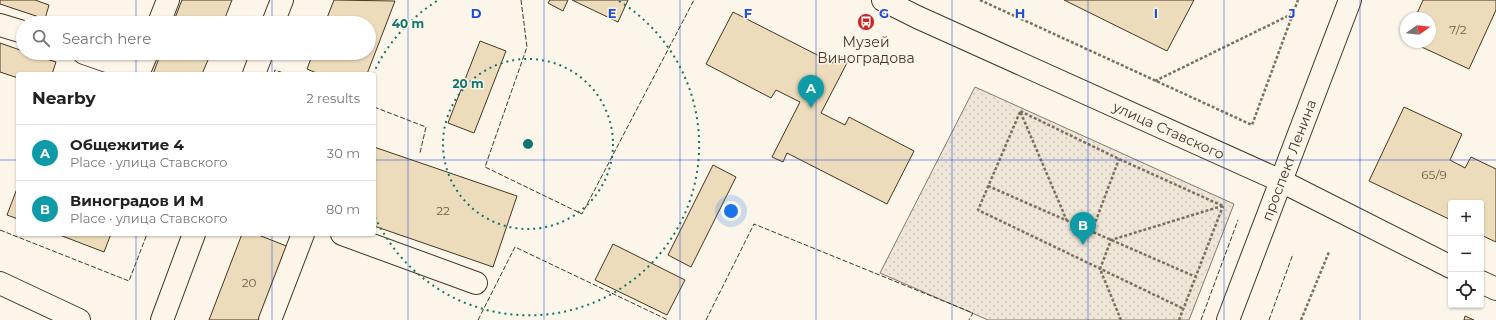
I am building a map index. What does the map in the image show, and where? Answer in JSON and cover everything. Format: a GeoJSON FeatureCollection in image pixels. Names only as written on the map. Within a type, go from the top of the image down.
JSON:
{"type":"FeatureCollection","features":[{"type":"Feature","properties":{"kind":"street"},"geometry":{"type":"LineString","coordinates":[[162,16],[168,0]]}},
{"type":"Feature","properties":{"kind":"street"},"geometry":{"type":"LineString","coordinates":[[276,16],[282,0]]}},
{"type":"Feature","properties":{"kind":"street","name":"улица Ставского"},"geometry":{"type":"LineString","coordinates":[[883,0],[924,21],[1281,181],[1448,265]]}},
{"type":"Feature","properties":{"kind":"street","name":"проспект Ленина"},"geometry":{"type":"LineString","coordinates":[[1228,320],[1350,0]]}},
{"type":"Feature","properties":{"kind":"street"},"geometry":{"type":"LineString","coordinates":[[0,25],[16,30]]}},
{"type":"Feature","properties":{"kind":"street"},"geometry":{"type":"LineString","coordinates":[[115,60],[141,66]]}},
{"type":"Feature","properties":{"kind":"street"},"geometry":{"type":"LineString","coordinates":[[255,72],[259,60]]}},
{"type":"Feature","properties":{"kind":"street"},"geometry":{"type":"LineString","coordinates":[[162,320],[193,236]]}},
{"type":"Feature","properties":{"kind":"street"},"geometry":{"type":"LineString","coordinates":[[270,320],[302,236]]}},
{"type":"Feature","properties":{"kind":"street"},"geometry":{"type":"LineString","coordinates":[[347,236],[476,283]]}},
{"type":"Feature","properties":{"kind":"street"},"geometry":{"type":"LineString","coordinates":[[0,283],[79,320]]}},
{"type":"Feature","properties":{"kind":"street"},"geometry":{"type":"LineString","coordinates":[[1484,284],[1496,290]]}},
{"type":"Feature","properties":{"kind":"path"},"geometry":{"type":"LineString","coordinates":[[980,0],[1252,125],[1298,0]]}},
{"type":"Feature","properties":{"kind":"path"},"geometry":{"type":"LineString","coordinates":[[1154,81],[1293,14]]}},
{"type":"Feature","properties":{"kind":"path"},"geometry":{"type":"LineString","coordinates":[[1020,112],[1223,206]]}},
{"type":"Feature","properties":{"kind":"path"},"geometry":{"type":"LineString","coordinates":[[1020,112],[978,210],[1184,309]]}},
{"type":"Feature","properties":{"kind":"path"},"geometry":{"type":"LineString","coordinates":[[1020,112],[1067,221]]}},
{"type":"Feature","properties":{"kind":"path"},"geometry":{"type":"LineString","coordinates":[[1092,232],[1119,159]]}},
{"type":"Feature","properties":{"kind":"path"},"geometry":{"type":"LineString","coordinates":[[988,186],[1196,277]]}},
{"type":"Feature","properties":{"kind":"path"},"geometry":{"type":"LineString","coordinates":[[1111,240],[1223,206]]}},
{"type":"Feature","properties":{"kind":"path"},"geometry":{"type":"LineString","coordinates":[[1180,320],[1223,206]]}},
{"type":"Feature","properties":{"kind":"path"},"geometry":{"type":"LineString","coordinates":[[1111,240],[1100,269],[1121,320]]}},
{"type":"Feature","properties":{"kind":"path"},"geometry":{"type":"LineString","coordinates":[[1301,320],[1329,252]]}},
{"type":"Feature","properties":{"kind":"shaded area"},"geometry":{"type":"Polygon","coordinates":[[[975,87],[1234,204],[1189,320],[988,320],[880,273],[975,87]]]}},
{"type":"Feature","properties":{"kind":"building"},"geometry":{"type":"Polygon","coordinates":[[[0,0],[35,0],[49,5],[46,16],[36,16],[0,4],[0,0]]]}},
{"type":"Feature","properties":{"kind":"building"},"geometry":{"type":"Polygon","coordinates":[[[182,0],[232,0],[226,16],[176,16],[182,0]]]}},
{"type":"Feature","properties":{"kind":"building"},"geometry":{"type":"Polygon","coordinates":[[[334,0],[395,1],[376,51],[376,16],[328,16],[334,0]]]}},
{"type":"Feature","properties":{"kind":"building"},"geometry":{"type":"Polygon","coordinates":[[[550,0],[568,0],[563,11],[548,3],[550,0]]]}},
{"type":"Feature","properties":{"kind":"building"},"geometry":{"type":"Polygon","coordinates":[[[572,0],[628,0],[618,22],[572,0]]]}},
{"type":"Feature","properties":{"kind":"building"},"geometry":{"type":"Polygon","coordinates":[[[1064,0],[1194,0],[1167,51],[1064,0]]]}},
{"type":"Feature","properties":{"kind":"building"},"geometry":{"type":"Polygon","coordinates":[[[1423,0],[1496,0],[1496,10],[1469,69],[1424,48],[1436,48],[1436,12],[1418,12],[1423,0]]]}},
{"type":"Feature","properties":{"kind":"building"},"geometry":{"type":"Polygon","coordinates":[[[733,12],[833,63],[838,55],[848,61],[821,113],[845,125],[849,117],[914,151],[887,204],[787,153],[783,162],[772,157],[800,102],[776,90],[771,98],[706,64],[733,12]]]}},
{"type":"Feature","properties":{"kind":"building"},"geometry":{"type":"Polygon","coordinates":[[[480,41],[506,51],[474,133],[448,123],[480,41]]]}},
{"type":"Feature","properties":{"kind":"building"},"geometry":{"type":"Polygon","coordinates":[[[0,43],[16,49],[16,60],[50,60],[56,62],[53,72],[16,72],[16,77],[0,72],[0,43]]]}},
{"type":"Feature","properties":{"kind":"building"},"geometry":{"type":"Polygon","coordinates":[[[158,60],[208,60],[203,72],[154,72],[158,60]]]}},
{"type":"Feature","properties":{"kind":"building"},"geometry":{"type":"Polygon","coordinates":[[[310,60],[372,60],[368,72],[314,72],[307,69],[310,60]]]}},
{"type":"Feature","properties":{"kind":"building"},"geometry":{"type":"Polygon","coordinates":[[[1404,107],[1462,134],[1450,160],[1465,168],[1471,157],[1496,169],[1496,242],[1484,236],[1484,200],[1448,200],[1448,219],[1369,181],[1404,107]]]}},
{"type":"Feature","properties":{"kind":"building"},"geometry":{"type":"Polygon","coordinates":[[[376,148],[517,196],[493,267],[376,227],[376,148]]]}},
{"type":"Feature","properties":{"kind":"building"},"geometry":{"type":"Polygon","coordinates":[[[713,165],[736,177],[691,267],[668,255],[713,165]]]}},
{"type":"Feature","properties":{"kind":"building"},"geometry":{"type":"Polygon","coordinates":[[[16,191],[16,218],[7,215],[16,191]]]}},
{"type":"Feature","properties":{"kind":"building"},"geometry":{"type":"Polygon","coordinates":[[[62,236],[110,236],[104,252],[62,236]]]}},
{"type":"Feature","properties":{"kind":"building"},"geometry":{"type":"Polygon","coordinates":[[[241,236],[261,236],[289,247],[261,320],[209,320],[241,236]]]}},
{"type":"Feature","properties":{"kind":"building"},"geometry":{"type":"Polygon","coordinates":[[[613,244],[685,280],[667,315],[595,280],[613,244]]]}},
{"type":"Feature","properties":{"kind":"building"},"geometry":{"type":"Polygon","coordinates":[[[1465,316],[1474,320],[1464,320],[1465,316]]]}},
{"type":"Feature","properties":{"kind":"fence"},"geometry":{"type":"LineString","coordinates":[[521,0],[527,47],[485,167],[582,214],[694,0]]}},
{"type":"Feature","properties":{"kind":"fence"},"geometry":{"type":"LineString","coordinates":[[274,72],[275,70],[280,72]]}},
{"type":"Feature","properties":{"kind":"fence"},"geometry":{"type":"LineString","coordinates":[[376,108],[426,127],[420,153]]}},
{"type":"Feature","properties":{"kind":"fence"},"geometry":{"type":"LineString","coordinates":[[1201,320],[1238,220]]}},
{"type":"Feature","properties":{"kind":"fence"},"geometry":{"type":"LineString","coordinates":[[706,320],[754,224],[973,313],[969,320]]}},
{"type":"Feature","properties":{"kind":"fence"},"geometry":{"type":"LineString","coordinates":[[0,230],[129,281],[146,236]]}},
{"type":"Feature","properties":{"kind":"fence"},"geometry":{"type":"LineString","coordinates":[[478,320],[515,247],[668,320]]}},
{"type":"Feature","properties":{"kind":"fence"},"geometry":{"type":"LineString","coordinates":[[1269,320],[1293,254]]}},
{"type":"Feature","properties":{"kind":"place","name":"Музей Виноградова"},"geometry":{"type":"Point","coordinates":[866,22]}},
{"type":"Feature","properties":{"kind":"place","name":"Общежитие 4"},"geometry":{"type":"Point","coordinates":[811,108]}},
{"type":"Feature","properties":{"kind":"place","name":"Виноградов И М"},"geometry":{"type":"Point","coordinates":[1083,245]}}]}
